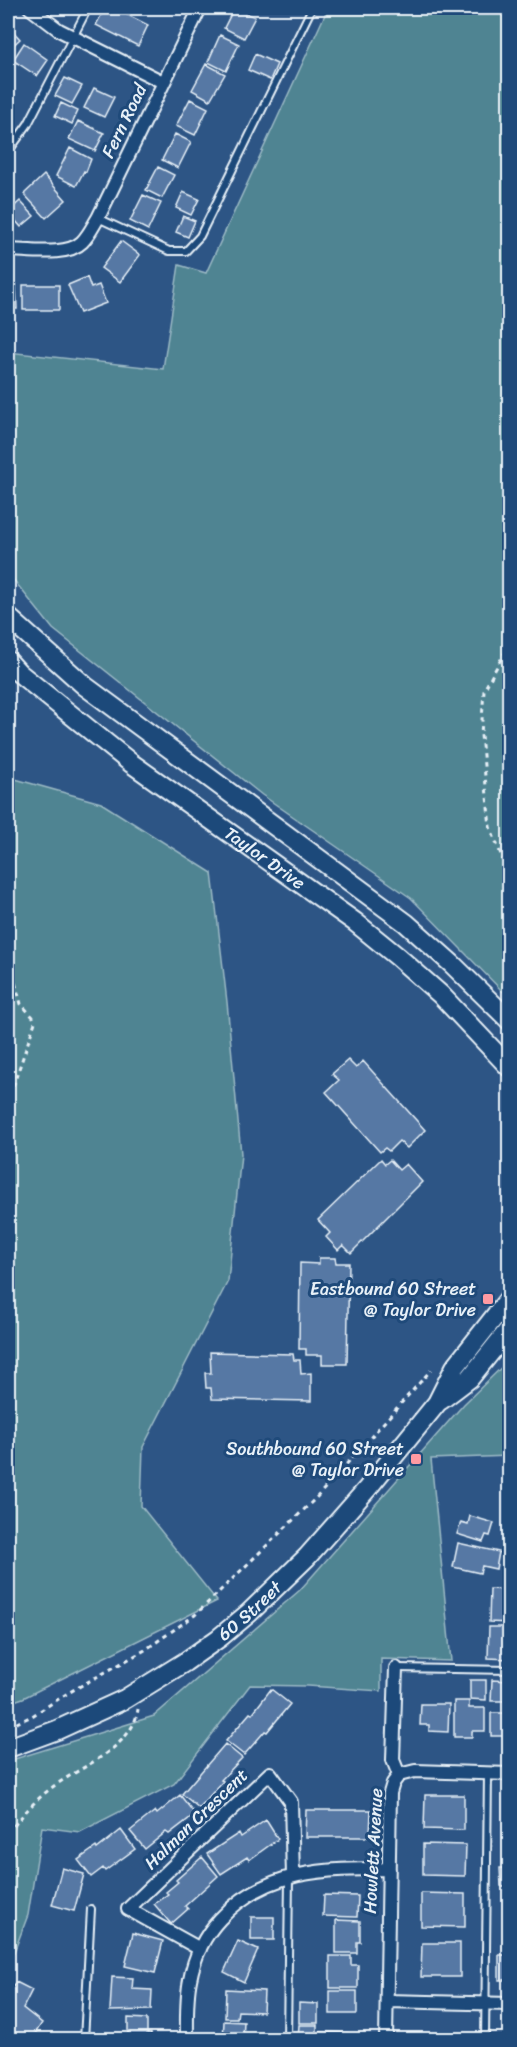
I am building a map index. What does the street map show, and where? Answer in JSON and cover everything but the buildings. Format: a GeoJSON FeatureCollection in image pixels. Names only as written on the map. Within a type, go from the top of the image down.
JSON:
{"type":"FeatureCollection","features":[{"type":"Feature","properties":{"kind":"main road","name":"Taylor Drive"},"geometry":{"type":"LineString","coordinates":[[8,617],[85,686],[406,922],[510,1021]]}},
{"type":"Feature","properties":{"kind":"main road","name":"Taylor Drive"},"geometry":{"type":"LineString","coordinates":[[8,661],[19,673],[131,763],[355,922],[441,995],[510,1068]]}},
{"type":"Feature","properties":{"kind":"main road","name":"60 Street"},"geometry":{"type":"LineString","coordinates":[[437,1403],[454,1367],[510,1297]]}},
{"type":"Feature","properties":{"kind":"main road","name":"60 Street"},"geometry":{"type":"LineString","coordinates":[[8,1748],[66,1726],[125,1699],[219,1638],[257,1606],[306,1557],[367,1489],[437,1403],[470,1377],[510,1328]]}},
{"type":"Feature","properties":{"kind":"street"},"geometry":{"type":"LineString","coordinates":[[30,8],[52,26],[163,82]]}},
{"type":"Feature","properties":{"kind":"street","name":"Fern Road"},"geometry":{"type":"LineString","coordinates":[[8,250],[57,251],[76,247],[86,238],[98,218],[200,8]]}},
{"type":"Feature","properties":{"kind":"street","name":"Howlett Avenue"},"geometry":{"type":"LineString","coordinates":[[386,2040],[391,1788],[399,1775],[393,1760],[396,1668]]}},
{"type":"Feature","properties":{"kind":"street"},"geometry":{"type":"LineString","coordinates":[[399,1775],[415,1771],[510,1774]]}},
{"type":"Feature","properties":{"kind":"street","name":"Halman Crescent"},"geometry":{"type":"LineString","coordinates":[[200,1949],[128,1909],[270,1773],[291,1802],[291,1876]]}},
{"type":"Feature","properties":{"kind":"street"},"geometry":{"type":"LineString","coordinates":[[187,2040],[190,1981],[200,1949],[213,1927],[235,1905],[265,1885],[291,1876],[327,1870],[389,1869]]}},
{"type":"Feature","properties":{"kind":"street"},"geometry":{"type":"LineString","coordinates":[[387,2001],[510,2004]]}},
{"type":"Feature","properties":{"kind":"lane"},"geometry":{"type":"LineString","coordinates":[[9,149],[28,124],[88,8]]}},
{"type":"Feature","properties":{"kind":"lane"},"geometry":{"type":"LineString","coordinates":[[98,218],[169,251],[186,251],[200,236],[312,8]]}},
{"type":"Feature","properties":{"kind":"lane"},"geometry":{"type":"LineString","coordinates":[[396,1668],[510,1670]]}},
{"type":"Feature","properties":{"kind":"lane"},"geometry":{"type":"LineString","coordinates":[[486,2040],[488,1773]]}},
{"type":"Feature","properties":{"kind":"lane"},"geometry":{"type":"LineString","coordinates":[[287,2040],[291,1876]]}},
{"type":"Feature","properties":{"kind":"lane"},"geometry":{"type":"LineString","coordinates":[[84,2040],[91,1909]]}},
{"type":"Feature","properties":{"kind":"path"},"geometry":{"type":"LineString","coordinates":[[510,642],[484,690],[481,735],[490,827],[510,877]]}},
{"type":"Feature","properties":{"kind":"path"},"geometry":{"type":"LineString","coordinates":[[8,957],[21,1004],[35,1022],[8,1101]]}},
{"type":"Feature","properties":{"kind":"path"},"geometry":{"type":"LineString","coordinates":[[8,1727],[32,1716],[145,1650],[195,1615],[316,1498],[431,1370]]}},
{"type":"Feature","properties":{"kind":"path"},"geometry":{"type":"LineString","coordinates":[[8,1833],[29,1807],[51,1788],[119,1742],[136,1717],[139,1707]]}},
{"type":"Feature","properties":{"kind":"green space"},"geometry":{"type":"Polygon","coordinates":[[[328,8],[509,8],[509,998],[411,898],[262,795],[53,629],[8,573],[8,352],[163,369],[179,265],[206,273],[328,8]]]}},
{"type":"Feature","properties":{"kind":"green space"},"geometry":{"type":"Polygon","coordinates":[[[8,777],[101,803],[212,873],[241,1154],[228,1281],[143,1447],[141,1506],[217,1601],[23,1698],[8,1703],[8,777]]]}},
{"type":"Feature","properties":{"kind":"green space"},"geometry":{"type":"Polygon","coordinates":[[[509,1360],[509,1456],[431,1459],[451,1661],[381,1659],[381,1691],[250,1685],[174,1784],[80,1832],[42,1827],[28,1915],[8,1968],[8,1761],[154,1716],[300,1590],[464,1404],[509,1360]]]}},
{"type":"Feature","properties":{"kind":"place","name":"Eastbound 60 Street @ Taylor Drive"},"geometry":{"type":"Point","coordinates":[488,1299]}},
{"type":"Feature","properties":{"kind":"place","name":"Southbound 60 Street @ Taylor Drive"},"geometry":{"type":"Point","coordinates":[416,1459]}}]}
